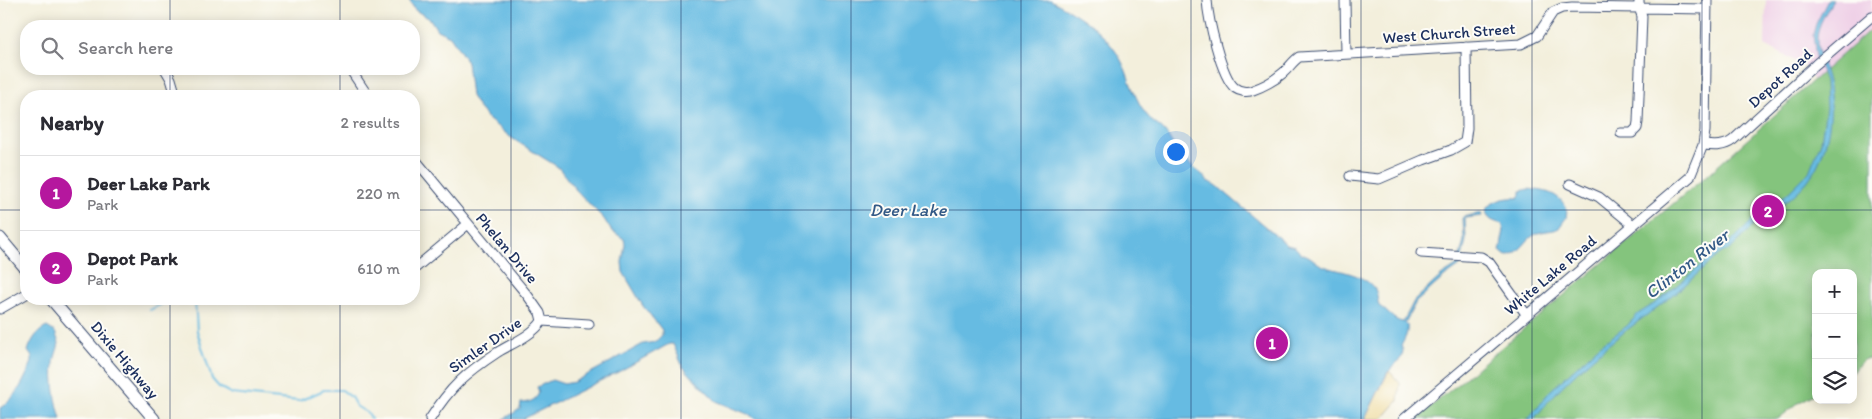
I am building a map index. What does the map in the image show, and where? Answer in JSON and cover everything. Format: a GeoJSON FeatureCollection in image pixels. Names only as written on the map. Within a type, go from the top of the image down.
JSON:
{"type":"FeatureCollection","features":[{"type":"Feature","properties":{"kind":"main road"},"geometry":{"type":"LineString","coordinates":[[0,238],[20,262]]}},
{"type":"Feature","properties":{"kind":"main road","name":"Dixie Highway"},"geometry":{"type":"LineString","coordinates":[[56,305],[154,419]]}},
{"type":"Feature","properties":{"kind":"street","name":"West Church Street"},"geometry":{"type":"LineString","coordinates":[[1207,0],[1209,21],[1229,80],[1235,88],[1246,92],[1282,74],[1290,63],[1299,57],[1508,45],[1529,41],[1537,36],[1553,12],[1562,8],[1639,4],[1707,4]]}},
{"type":"Feature","properties":{"kind":"street"},"geometry":{"type":"LineString","coordinates":[[1345,0],[1346,54]]}},
{"type":"Feature","properties":{"kind":"street"},"geometry":{"type":"LineString","coordinates":[[1621,133],[1632,133],[1637,128],[1638,122],[1642,16],[1639,4]]}},
{"type":"Feature","properties":{"kind":"street","name":"White Lake Road"},"geometry":{"type":"LineString","coordinates":[[1404,419],[1690,177],[1703,145],[1706,104],[1707,4]]}},
{"type":"Feature","properties":{"kind":"street","name":"Depot Road"},"geometry":{"type":"LineString","coordinates":[[1703,145],[1719,146],[1728,144],[1737,138],[1816,64],[1872,16]]}},
{"type":"Feature","properties":{"kind":"street"},"geometry":{"type":"LineString","coordinates":[[1350,176],[1378,179],[1451,150],[1465,142],[1467,128],[1466,47]]}},
{"type":"Feature","properties":{"kind":"street"},"geometry":{"type":"LineString","coordinates":[[169,75],[174,90]]}},
{"type":"Feature","properties":{"kind":"street"},"geometry":{"type":"LineString","coordinates":[[354,75],[364,90]]}},
{"type":"Feature","properties":{"kind":"street","name":"Phelan Drive"},"geometry":{"type":"LineString","coordinates":[[420,165],[540,313],[542,321]]}},
{"type":"Feature","properties":{"kind":"street"},"geometry":{"type":"LineString","coordinates":[[1570,184],[1599,197],[1633,225]]}},
{"type":"Feature","properties":{"kind":"street"},"geometry":{"type":"LineString","coordinates":[[420,265],[468,224]]}},
{"type":"Feature","properties":{"kind":"street"},"geometry":{"type":"LineString","coordinates":[[1420,254],[1482,257],[1489,262],[1526,314]]}},
{"type":"Feature","properties":{"kind":"street"},"geometry":{"type":"LineString","coordinates":[[0,309],[20,297]]}},
{"type":"Feature","properties":{"kind":"street"},"geometry":{"type":"LineString","coordinates":[[542,321],[589,324]]}},
{"type":"Feature","properties":{"kind":"street","name":"Simler Drive"},"geometry":{"type":"LineString","coordinates":[[430,419],[441,401],[460,379],[528,333],[542,321]]}},
{"type":"Feature","properties":{"kind":"shaded area"},"geometry":{"type":"Polygon","coordinates":[[[1766,0],[1872,0],[1872,28],[1814,81],[1806,67],[1765,45],[1766,0]]]}},
{"type":"Feature","properties":{"kind":"green space"},"geometry":{"type":"Polygon","coordinates":[[[1872,28],[1872,358],[1863,360],[1857,367],[1857,269],[1812,269],[1812,395],[1798,403],[1778,419],[1416,419],[1711,172],[1872,28]]]}},
{"type":"Feature","properties":{"kind":"sand"},"geometry":{"type":"Polygon","coordinates":[[[1389,371],[1400,383],[1398,401],[1382,419],[1365,419],[1389,371]]]}},
{"type":"Feature","properties":{"kind":"water","name":"Deer Lake"},"geometry":{"type":"Polygon","coordinates":[[[409,0],[1050,0],[1095,28],[1113,48],[1126,71],[1136,98],[1143,110],[1166,133],[1177,149],[1207,181],[1216,185],[1287,245],[1295,247],[1301,254],[1309,256],[1321,265],[1356,276],[1369,283],[1377,294],[1379,306],[1396,320],[1403,322],[1414,301],[1441,276],[1458,265],[1464,240],[1463,217],[1481,213],[1482,216],[1465,218],[1466,240],[1460,266],[1416,302],[1405,323],[1407,331],[1401,346],[1403,350],[1402,357],[1387,373],[1365,419],[755,419],[750,415],[716,401],[683,367],[673,344],[669,344],[620,371],[523,419],[504,419],[520,409],[521,403],[530,402],[535,399],[539,392],[537,387],[552,380],[564,384],[574,382],[643,344],[655,342],[662,335],[662,330],[643,306],[623,272],[624,239],[611,230],[604,219],[576,190],[558,167],[513,139],[488,119],[471,96],[467,62],[460,51],[450,36],[437,30],[430,19],[415,10],[409,0]]]}},
{"type":"Feature","properties":{"kind":"water"},"geometry":{"type":"Polygon","coordinates":[[[1828,0],[1833,0],[1820,23],[1817,43],[1829,89],[1829,127],[1827,140],[1819,163],[1808,181],[1675,294],[1592,358],[1562,387],[1534,419],[1528,419],[1550,391],[1599,346],[1627,326],[1638,314],[1657,302],[1717,250],[1729,244],[1755,218],[1772,207],[1809,172],[1821,142],[1826,108],[1825,81],[1816,57],[1813,35],[1816,24],[1828,0]]]}},
{"type":"Feature","properties":{"kind":"water"},"geometry":{"type":"Polygon","coordinates":[[[1528,189],[1550,193],[1560,199],[1567,209],[1566,218],[1558,229],[1538,233],[1516,252],[1506,256],[1500,251],[1504,230],[1502,224],[1489,218],[1486,209],[1500,200],[1518,198],[1521,195],[1521,191],[1528,189]]]}},
{"type":"Feature","properties":{"kind":"water"},"geometry":{"type":"Polygon","coordinates":[[[47,327],[55,332],[59,343],[54,362],[54,377],[56,399],[61,419],[0,419],[0,408],[15,394],[32,362],[32,357],[28,351],[31,344],[37,334],[47,327]]]}},
{"type":"Feature","properties":{"kind":"waterway"},"geometry":{"type":"LineString","coordinates":[[150,310],[160,305]]}},
{"type":"Feature","properties":{"kind":"waterway"},"geometry":{"type":"LineString","coordinates":[[195,305],[197,331],[212,379],[219,387],[232,394],[299,401],[324,390],[342,390],[351,397],[356,406],[369,414],[371,419]]}},
{"type":"Feature","properties":{"kind":"place","name":"Depot Park"},"geometry":{"type":"Point","coordinates":[1768,211]}},
{"type":"Feature","properties":{"kind":"place","name":"Deer Lake Park"},"geometry":{"type":"Point","coordinates":[1272,343]}},
{"type":"Feature","properties":{"kind":"water label","name":"Clinton River"},"geometry":{"type":"Point","coordinates":[1687,264]}}]}
